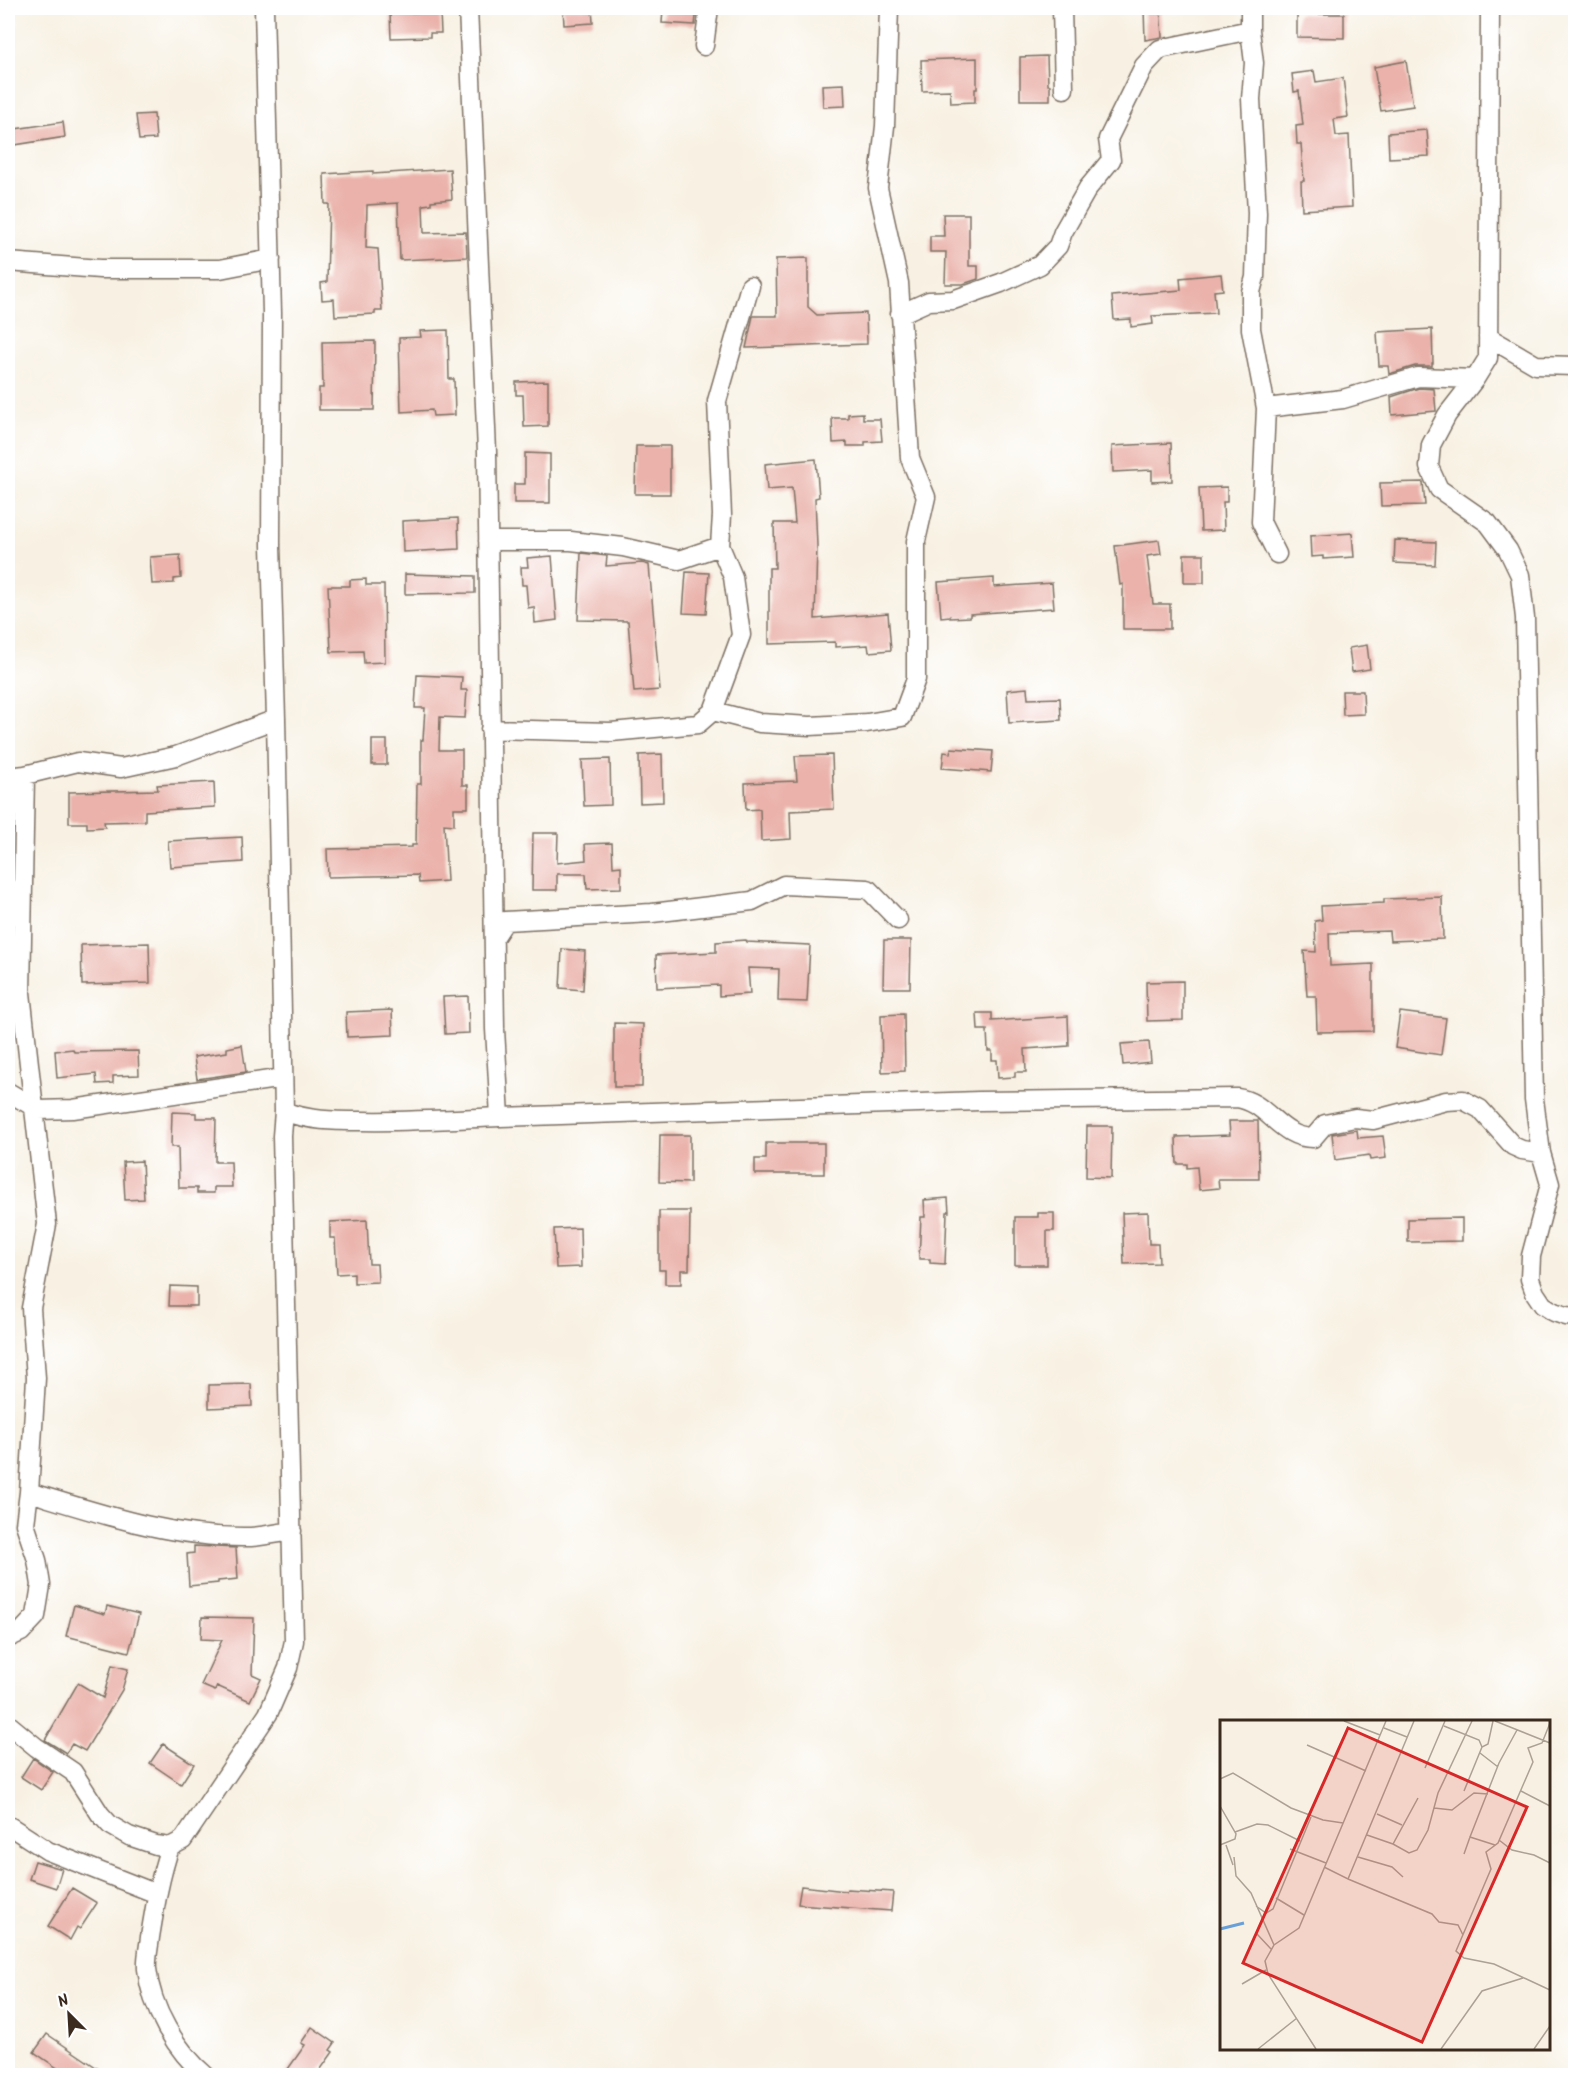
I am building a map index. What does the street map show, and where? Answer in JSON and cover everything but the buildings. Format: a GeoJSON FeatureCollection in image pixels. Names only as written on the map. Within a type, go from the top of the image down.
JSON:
{"type":"FeatureCollection","features":[{"type":"Feature","properties":{"kind":"street"},"geometry":{"type":"LineString","coordinates":[[8,1724],[36,1747],[73,1772],[100,1814],[110,1825],[129,1836],[156,1845],[171,1846],[183,1840],[268,1714],[288,1668],[294,1641],[271,545],[271,260],[264,8]]}},
{"type":"Feature","properties":{"kind":"street"},"geometry":{"type":"LineString","coordinates":[[468,8],[488,452],[495,1029],[500,1117]]}},
{"type":"Feature","properties":{"kind":"street"},"geometry":{"type":"LineString","coordinates":[[704,46],[709,8]]}},
{"type":"Feature","properties":{"kind":"street"},"geometry":{"type":"LineString","coordinates":[[713,711],[760,723],[810,726],[867,723],[902,717],[916,679],[916,541],[926,497],[910,458],[899,284],[878,188],[885,126],[889,8]]}},
{"type":"Feature","properties":{"kind":"street"},"geometry":{"type":"LineString","coordinates":[[1062,8],[1064,89]]}},
{"type":"Feature","properties":{"kind":"street"},"geometry":{"type":"LineString","coordinates":[[1250,8],[1254,63],[1251,99],[1257,213],[1255,277],[1251,292],[1251,328],[1266,408],[1261,522],[1277,554]]}},
{"type":"Feature","properties":{"kind":"street"},"geometry":{"type":"LineString","coordinates":[[1490,8],[1488,358],[1447,415],[1431,445],[1429,467],[1438,489],[1488,523],[1508,550],[1520,575],[1525,618],[1534,1099],[1541,1153],[1551,1184],[1531,1256],[1530,1279],[1543,1305],[1554,1312],[1575,1317]]}},
{"type":"Feature","properties":{"kind":"street"},"geometry":{"type":"LineString","coordinates":[[900,314],[929,301],[953,300],[1001,283],[1040,265],[1058,246],[1063,232],[1088,188],[1111,160],[1108,139],[1144,66],[1160,49],[1250,30]]}},
{"type":"Feature","properties":{"kind":"street"},"geometry":{"type":"LineString","coordinates":[[8,262],[100,269],[220,270],[271,260]]}},
{"type":"Feature","properties":{"kind":"street"},"geometry":{"type":"LineString","coordinates":[[490,729],[611,732],[698,724],[713,711],[741,635],[733,577],[720,546],[722,515],[717,401],[750,286]]}},
{"type":"Feature","properties":{"kind":"street"},"geometry":{"type":"LineString","coordinates":[[1488,337],[1536,365],[1575,366]]}},
{"type":"Feature","properties":{"kind":"street"},"geometry":{"type":"LineString","coordinates":[[1266,408],[1343,399],[1418,377],[1475,379]]}},
{"type":"Feature","properties":{"kind":"street"},"geometry":{"type":"LineString","coordinates":[[488,541],[571,541],[623,547],[679,560],[720,546]]}},
{"type":"Feature","properties":{"kind":"street"},"geometry":{"type":"LineString","coordinates":[[8,1638],[21,1632],[36,1616],[41,1585],[37,1560],[25,1524],[36,1378],[31,1308],[47,1224],[42,1194],[35,1109],[14,997],[16,776],[78,762],[121,768],[176,756],[276,719]]}},
{"type":"Feature","properties":{"kind":"street"},"geometry":{"type":"LineString","coordinates":[[494,938],[505,921],[652,912],[753,901],[784,885],[868,889],[898,920]]}},
{"type":"Feature","properties":{"kind":"street"},"geometry":{"type":"LineString","coordinates":[[8,1092],[35,1109],[73,1109],[283,1078]]}},
{"type":"Feature","properties":{"kind":"street"},"geometry":{"type":"LineString","coordinates":[[284,1111],[296,1116],[334,1121],[397,1122],[979,1101],[1236,1098],[1247,1099],[1292,1134],[1302,1138],[1313,1138],[1325,1124],[1355,1118],[1373,1120],[1446,1101],[1463,1100],[1480,1109],[1514,1146],[1522,1150],[1541,1153]]}},
{"type":"Feature","properties":{"kind":"street"},"geometry":{"type":"LineString","coordinates":[[29,1492],[101,1514],[187,1533],[252,1537],[292,1532]]}},
{"type":"Feature","properties":{"kind":"street"},"geometry":{"type":"LineString","coordinates":[[11,1827],[48,1851],[158,1894]]}},
{"type":"Feature","properties":{"kind":"street"},"geometry":{"type":"LineString","coordinates":[[171,1846],[161,1874],[147,1967],[153,1995],[185,2069],[206,2076]]}}]}
